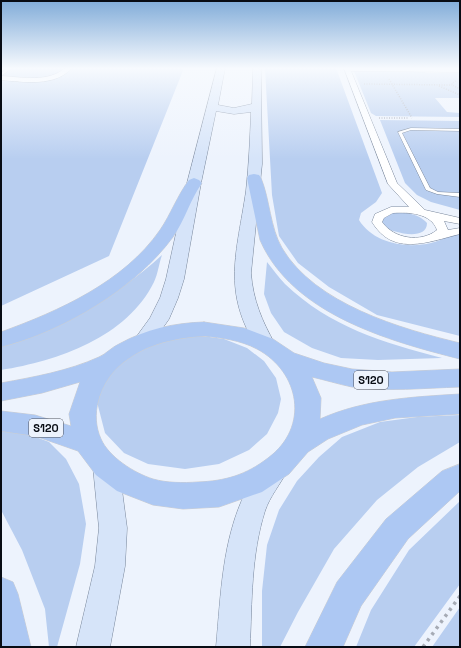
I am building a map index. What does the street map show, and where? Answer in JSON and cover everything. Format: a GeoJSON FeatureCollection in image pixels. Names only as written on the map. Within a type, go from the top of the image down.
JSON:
{"type":"FeatureCollection","features":[{"type":"Feature","properties":{"kind":"main road"},"geometry":{"type":"LineString","coordinates":[[254,178],[260,193],[267,232],[273,249],[285,266],[303,284],[327,301],[358,318],[394,333],[435,345],[460,350]]}},
{"type":"Feature","properties":{"kind":"main road"},"geometry":{"type":"LineString","coordinates":[[1,340],[54,318],[87,301],[115,283],[137,266],[167,232],[183,200],[194,183]]}},
{"type":"Feature","properties":{"kind":"main road"},"geometry":{"type":"LineString","coordinates":[[298,444],[307,421],[308,398],[300,376],[286,358],[265,344],[236,333],[204,329],[183,330],[144,340],[125,350],[109,362],[90,386],[82,414],[88,443],[106,467],[127,482],[153,492],[183,496],[219,494],[252,483],[279,466],[298,444],[318,431],[339,421],[386,409],[411,406],[460,404]]}},
{"type":"Feature","properties":{"kind":"main road","name":"S120"},"geometry":{"type":"LineString","coordinates":[[286,358],[329,374],[352,378],[377,380],[460,378]]}},
{"type":"Feature","properties":{"kind":"main road"},"geometry":{"type":"LineString","coordinates":[[1,392],[39,386],[68,378],[109,362]]}},
{"type":"Feature","properties":{"kind":"main road","name":"S120"},"geometry":{"type":"LineString","coordinates":[[1,422],[37,426],[63,433],[88,443]]}},
{"type":"Feature","properties":{"kind":"main road"},"geometry":{"type":"LineString","coordinates":[[324,647],[349,594],[397,529],[452,480],[460,476]]}},
{"type":"Feature","properties":{"kind":"main road"},"geometry":{"type":"LineString","coordinates":[[1,594],[12,647]]}},
{"type":"Feature","properties":{"kind":"street"},"geometry":{"type":"LineString","coordinates":[[144,340],[159,319],[175,279],[194,183],[214,98]]}},
{"type":"Feature","properties":{"kind":"street"},"geometry":{"type":"LineString","coordinates":[[257,98],[254,178],[243,265],[243,282],[246,301],[253,322],[265,344]]}},
{"type":"Feature","properties":{"kind":"street"},"geometry":{"type":"LineString","coordinates":[[359,98],[393,184],[411,203],[426,214],[437,219],[442,225],[442,231],[439,236]]}},
{"type":"Feature","properties":{"kind":"street"},"geometry":{"type":"LineString","coordinates":[[212,106],[223,110],[234,111],[250,109],[257,106]]}},
{"type":"Feature","properties":{"kind":"street"},"geometry":{"type":"LineString","coordinates":[[385,212],[392,198],[393,184]]}},
{"type":"Feature","properties":{"kind":"street"},"geometry":{"type":"LineString","coordinates":[[460,222],[402,210],[385,212],[379,216],[377,222],[379,227],[386,233],[395,237],[420,241],[460,231]]}},
{"type":"Feature","properties":{"kind":"street"},"geometry":{"type":"LineString","coordinates":[[233,647],[244,531],[252,506],[264,483],[279,466]]}},
{"type":"Feature","properties":{"kind":"street"},"geometry":{"type":"LineString","coordinates":[[92,647],[110,566],[113,528],[106,467]]}},
{"type":"Feature","properties":{"kind":"lane"},"geometry":{"type":"LineString","coordinates":[[460,130],[411,129],[400,132],[428,189],[437,193],[460,195]]}},
{"type":"Feature","properties":{"kind":"path"},"geometry":{"type":"LineString","coordinates":[[400,98],[412,118]]}},
{"type":"Feature","properties":{"kind":"path"},"geometry":{"type":"LineString","coordinates":[[423,647],[460,596]]}},
{"type":"Feature","properties":{"kind":"shaded area"},"geometry":{"type":"Polygon","coordinates":[[[1,98],[172,98],[109,256],[1,306],[1,98]]]}},
{"type":"Feature","properties":{"kind":"shaded area"},"geometry":{"type":"Polygon","coordinates":[[[267,98],[347,98],[382,193],[376,202],[361,213],[359,220],[365,228],[381,239],[411,245],[421,245],[435,242],[460,232],[460,336],[377,315],[329,287],[298,263],[279,236],[272,195],[267,98]]]}},
{"type":"Feature","properties":{"kind":"shaded area"},"geometry":{"type":"Polygon","coordinates":[[[365,98],[435,98],[447,112],[460,113],[460,117],[376,116],[371,113],[365,98]]]}},
{"type":"Feature","properties":{"kind":"shaded area"},"geometry":{"type":"Polygon","coordinates":[[[380,120],[460,121],[460,210],[431,202],[417,195],[405,183],[380,120]]]}},
{"type":"Feature","properties":{"kind":"shaded area"},"geometry":{"type":"Polygon","coordinates":[[[389,212],[415,215],[427,223],[425,229],[415,234],[408,234],[383,227],[380,217],[389,212]]]}},
{"type":"Feature","properties":{"kind":"shaded area"},"geometry":{"type":"Polygon","coordinates":[[[162,255],[154,282],[142,301],[127,318],[109,332],[67,353],[23,366],[1,370],[1,347],[44,330],[86,309],[125,285],[162,255]]]}},
{"type":"Feature","properties":{"kind":"shaded area"},"geometry":{"type":"Polygon","coordinates":[[[267,262],[280,279],[302,299],[339,322],[398,346],[442,358],[378,360],[341,358],[312,348],[284,332],[271,313],[264,294],[267,262]]]}},
{"type":"Feature","properties":{"kind":"shaded area"},"geometry":{"type":"Polygon","coordinates":[[[195,335],[224,339],[247,348],[264,361],[276,378],[281,399],[278,413],[267,434],[249,450],[219,464],[185,469],[148,464],[124,453],[105,433],[97,402],[104,380],[118,363],[164,339],[195,335]]]}},
{"type":"Feature","properties":{"kind":"shaded area"},"geometry":{"type":"Polygon","coordinates":[[[460,415],[460,442],[418,467],[377,500],[334,549],[280,647],[262,647],[262,591],[267,545],[279,510],[297,481],[319,457],[342,437],[380,422],[417,417],[460,415]]]}},
{"type":"Feature","properties":{"kind":"shaded area"},"geometry":{"type":"Polygon","coordinates":[[[1,429],[23,432],[49,442],[66,459],[79,484],[86,524],[80,564],[57,647],[49,647],[45,609],[22,550],[1,510],[1,429]]]}},
{"type":"Feature","properties":{"kind":"shaded area"},"geometry":{"type":"Polygon","coordinates":[[[460,501],[460,584],[414,647],[356,647],[371,610],[409,550],[460,501]]]}},
{"type":"Feature","properties":{"kind":"shaded area"},"geometry":{"type":"Polygon","coordinates":[[[460,607],[460,647],[432,647],[460,607]]]}}]}
